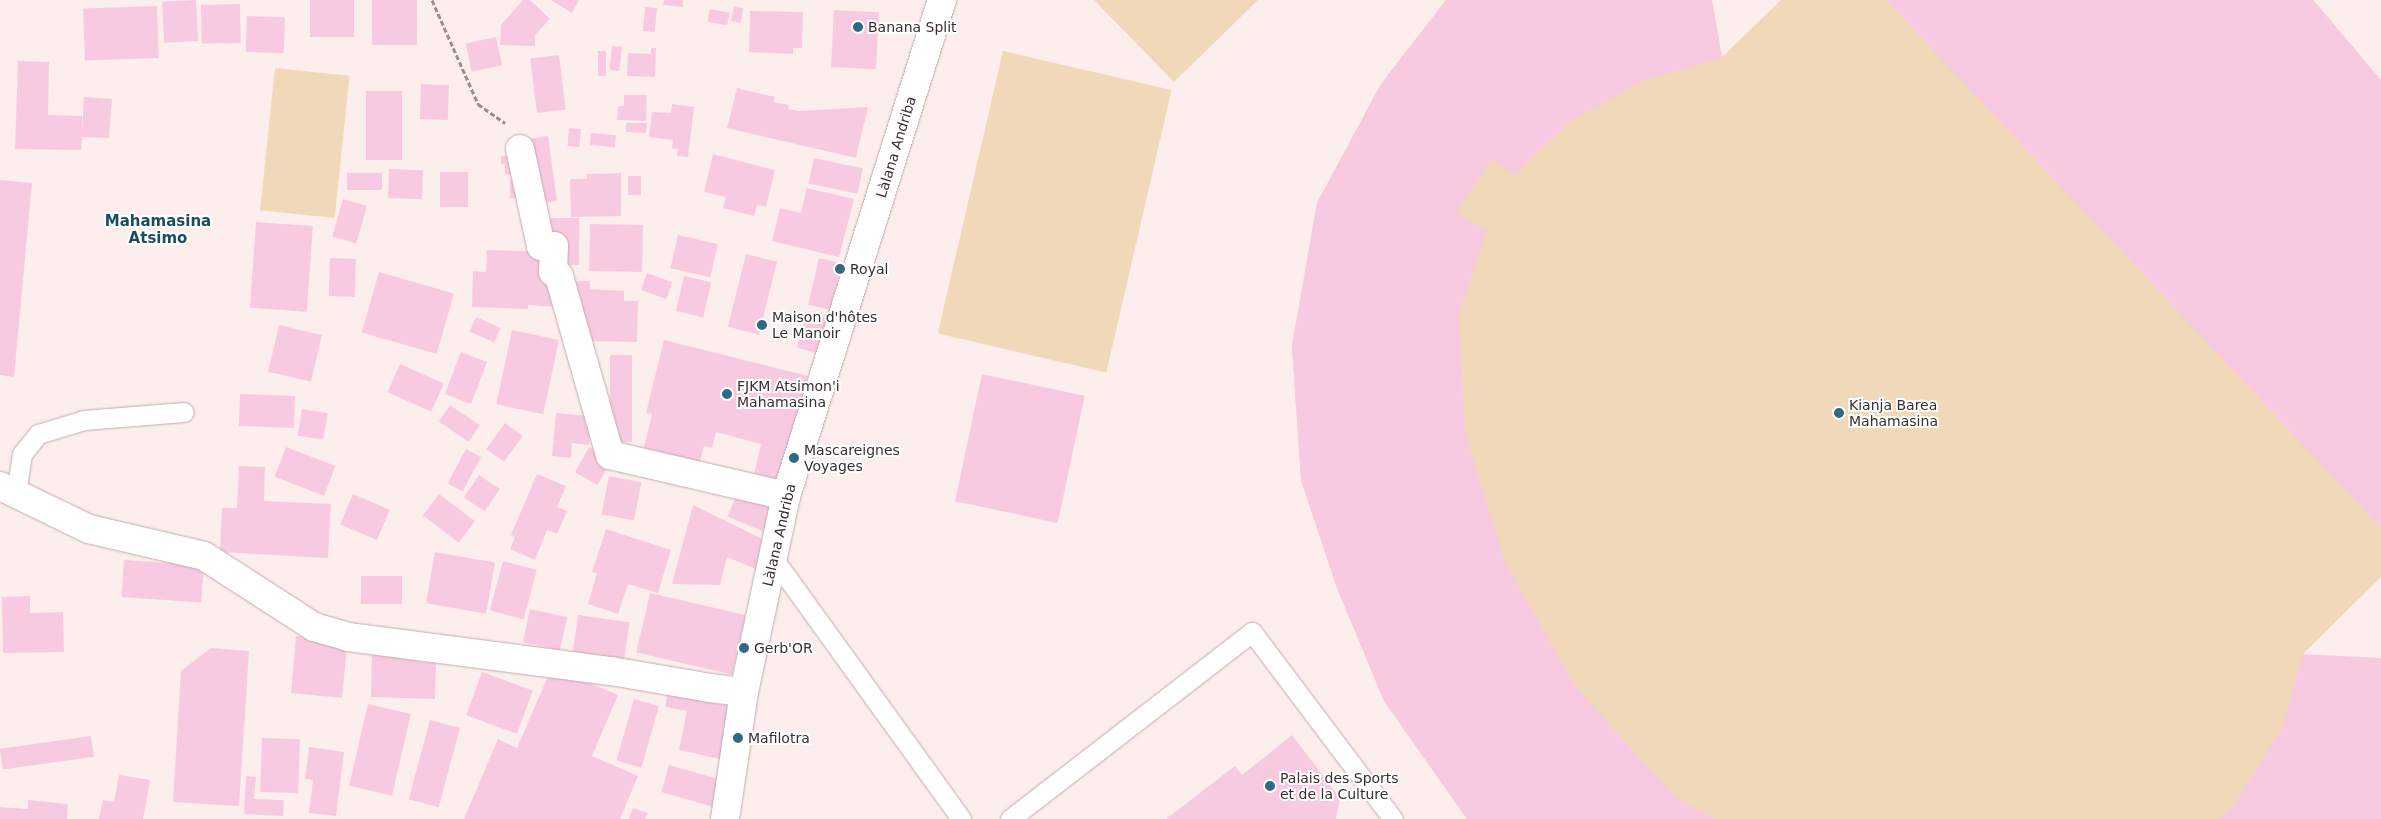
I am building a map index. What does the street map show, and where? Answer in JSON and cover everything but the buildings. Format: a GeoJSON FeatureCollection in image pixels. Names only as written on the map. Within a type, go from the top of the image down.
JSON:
{"type":"FeatureCollection","features":[{"type":"Feature","properties":{"kind":"street","name":"Làlana Andriba"},"geometry":{"type":"LineString","coordinates":[[725,819],[744,692],[786,496],[942,0]]}},
{"type":"Feature","properties":{"kind":"street"},"geometry":{"type":"LineString","coordinates":[[520,149],[541,246],[554,246],[553,272],[559,276],[610,455],[786,496]]}},
{"type":"Feature","properties":{"kind":"street"},"geometry":{"type":"LineString","coordinates":[[8,490],[88,529],[204,556],[314,627],[348,637],[611,671],[744,692]]}},
{"type":"Feature","properties":{"kind":"lane"},"geometry":{"type":"LineString","coordinates":[[8,490],[22,454],[38,434],[84,420],[184,412]]}},
{"type":"Feature","properties":{"kind":"lane"},"geometry":{"type":"LineString","coordinates":[[773,558],[961,819]]}},
{"type":"Feature","properties":{"kind":"lane"},"geometry":{"type":"LineString","coordinates":[[1010,819],[1252,632],[1393,819]]}},
{"type":"Feature","properties":{"kind":"path"},"geometry":{"type":"LineString","coordinates":[[432,0],[478,104],[508,125],[520,149]]}},
{"type":"Feature","properties":{"kind":"shaded area"},"geometry":{"type":"Polygon","coordinates":[[[1094,0],[1258,0],[1174,82],[1094,0]]]}},
{"type":"Feature","properties":{"kind":"shaded area","name":"Kianja Barea Mahamasina"},"geometry":{"type":"Polygon","coordinates":[[[1446,0],[1712,0],[1722,57],[1781,0],[2313,0],[2381,80],[2381,577],[2303,654],[2381,819],[1467,819],[1384,701],[1337,588],[1301,480],[1292,346],[1317,203],[1381,84],[1446,0]]]}},
{"type":"Feature","properties":{"kind":"shaded area"},"geometry":{"type":"Polygon","coordinates":[[[1003,51],[1172,90],[1106,372],[938,334],[1003,51]]]}},
{"type":"Feature","properties":{"kind":"shaded area"},"geometry":{"type":"Polygon","coordinates":[[[275,68],[350,76],[335,218],[260,210],[275,68]]]}},
{"type":"Feature","properties":{"kind":"place","name":"Banana Split"},"geometry":{"type":"Point","coordinates":[858,27]}},
{"type":"Feature","properties":{"kind":"place","name":"Royal"},"geometry":{"type":"Point","coordinates":[840,269]}},
{"type":"Feature","properties":{"kind":"place","name":"Maison d'hôtes Le Manoir"},"geometry":{"type":"Point","coordinates":[762,325]}},
{"type":"Feature","properties":{"kind":"place","name":"FJKM Atsimon'i Mahamasina"},"geometry":{"type":"Point","coordinates":[727,394]}},
{"type":"Feature","properties":{"kind":"place","name":"Kianja Barea Mahamasina"},"geometry":{"type":"Point","coordinates":[1839,413]}},
{"type":"Feature","properties":{"kind":"place","name":"Mascareignes Voyages"},"geometry":{"type":"Point","coordinates":[794,458]}},
{"type":"Feature","properties":{"kind":"place","name":"Gerb'OR"},"geometry":{"type":"Point","coordinates":[744,648]}},
{"type":"Feature","properties":{"kind":"place","name":"Mafilotra"},"geometry":{"type":"Point","coordinates":[738,738]}},
{"type":"Feature","properties":{"kind":"place","name":"Palais des Sports et de la Culture"},"geometry":{"type":"Point","coordinates":[1270,786]}},
{"type":"Feature","properties":{"kind":"district","name":"Mahamasina Atsimo"},"geometry":{"type":"Point","coordinates":[158,230]}}]}
